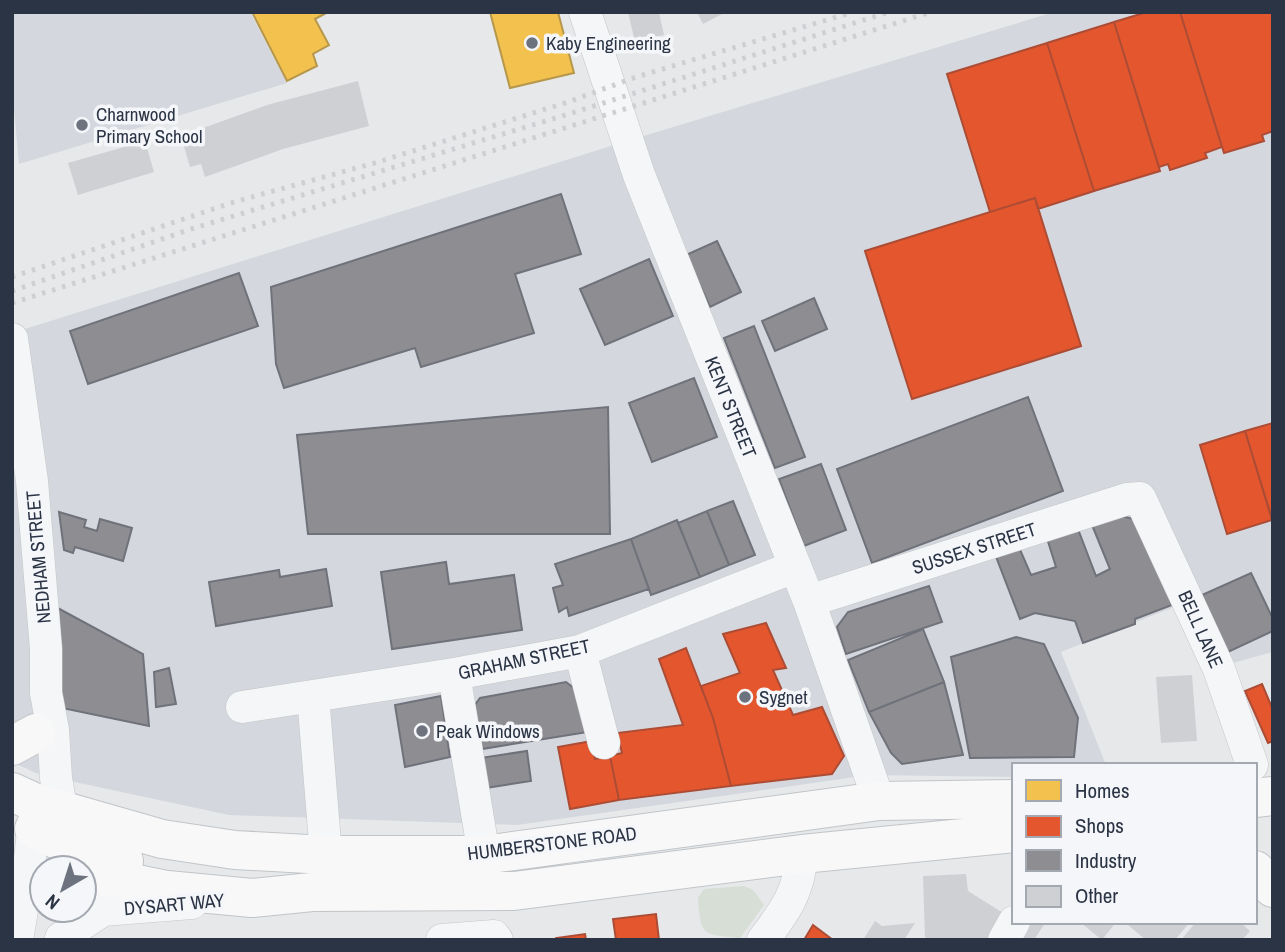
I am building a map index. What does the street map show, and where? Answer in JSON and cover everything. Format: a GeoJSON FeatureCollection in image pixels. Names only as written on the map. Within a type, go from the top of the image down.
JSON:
{"type":"FeatureCollection","features":[{"type":"Feature","properties":{"kind":"main road","name":"HUMBERSTONE ROAD"},"geometry":{"type":"LineString","coordinates":[[47,839],[162,839],[235,850],[326,855],[484,855],[879,801],[1012,799]]}},
{"type":"Feature","properties":{"kind":"main road"},"geometry":{"type":"LineString","coordinates":[[879,801],[886,818],[906,827],[1012,832]]}},
{"type":"Feature","properties":{"kind":"main road"},"geometry":{"type":"LineString","coordinates":[[663,829],[780,830],[797,837],[802,854]]}},
{"type":"Feature","properties":{"kind":"main road","name":"HUMBERSTONE ROAD"},"geometry":{"type":"LineString","coordinates":[[47,839],[167,890],[252,898],[312,892],[514,891],[802,854],[1012,832]]}},
{"type":"Feature","properties":{"kind":"main road"},"geometry":{"type":"LineString","coordinates":[[47,839],[95,855],[163,869],[312,892]]}},
{"type":"Feature","properties":{"kind":"main road"},"geometry":{"type":"LineString","coordinates":[[1257,872],[1273,888]]}},
{"type":"Feature","properties":{"kind":"street","name":"KENT STREET"},"geometry":{"type":"LineString","coordinates":[[585,12],[639,175],[808,601],[879,801]]}},
{"type":"Feature","properties":{"kind":"street","name":"NEDHAM STREET"},"geometry":{"type":"LineString","coordinates":[[12,339],[32,481],[46,649],[46,693],[53,730],[56,778],[47,839]]}},
{"type":"Feature","properties":{"kind":"street","name":"SUSSEX STREET"},"geometry":{"type":"LineString","coordinates":[[808,601],[1127,499],[1140,498]]}},
{"type":"Feature","properties":{"kind":"street","name":"BELL LANE"},"geometry":{"type":"LineString","coordinates":[[1140,498],[1219,669],[1251,763]]}},
{"type":"Feature","properties":{"kind":"street","name":"GRAHAM STREET"},"geometry":{"type":"LineString","coordinates":[[242,707],[580,651],[794,567]]}},
{"type":"Feature","properties":{"kind":"street"},"geometry":{"type":"LineString","coordinates":[[580,651],[604,743]]}},
{"type":"Feature","properties":{"kind":"street"},"geometry":{"type":"LineString","coordinates":[[454,674],[484,855]]}},
{"type":"Feature","properties":{"kind":"street","name":"NEDHAM STREET"},"geometry":{"type":"LineString","coordinates":[[46,693],[24,740],[47,839]]}},
{"type":"Feature","properties":{"kind":"street"},"geometry":{"type":"LineString","coordinates":[[313,696],[326,855]]}},
{"type":"Feature","properties":{"kind":"street"},"geometry":{"type":"LineString","coordinates":[[1257,771],[1273,789]]}},
{"type":"Feature","properties":{"kind":"street"},"geometry":{"type":"LineString","coordinates":[[17,940],[47,839]]}},
{"type":"Feature","properties":{"kind":"street"},"geometry":{"type":"LineString","coordinates":[[763,940],[788,904],[800,879],[802,854]]}},
{"type":"Feature","properties":{"kind":"street","name":"DYSART WAY"},"geometry":{"type":"LineString","coordinates":[[63,929],[103,910],[252,898]]}},
{"type":"Feature","properties":{"kind":"street"},"geometry":{"type":"LineString","coordinates":[[1004,940],[1013,924]]}},
{"type":"Feature","properties":{"kind":"street"},"geometry":{"type":"LineString","coordinates":[[442,940],[494,936],[497,940]]}},
{"type":"Feature","properties":{"kind":"shaded area","name":"Charnwood Primary School"},"geometry":{"type":"Polygon","coordinates":[[[12,12],[137,12],[138,15],[143,12],[250,12],[287,83],[19,164],[12,87],[12,12]]]}},
{"type":"Feature","properties":{"kind":"shaded area"},"geometry":{"type":"Polygon","coordinates":[[[1054,12],[1273,12],[1273,652],[1225,665],[1194,599],[1061,652],[1105,763],[1012,763],[1012,777],[869,775],[517,825],[229,815],[56,778],[36,773],[12,762],[12,333],[627,141],[1054,12]]]}},
{"type":"Feature","properties":{"kind":"shaded area"},"geometry":{"type":"Polygon","coordinates":[[[744,886],[753,890],[764,905],[740,938],[718,936],[706,931],[700,920],[698,898],[704,889],[744,886]]]}},
{"type":"Feature","properties":{"kind":"building: Homes"},"geometry":{"type":"Polygon","coordinates":[[[252,12],[328,12],[315,19],[329,45],[313,54],[317,66],[287,81],[252,12]]]}},
{"type":"Feature","properties":{"kind":"building: Homes","name":"Kaby Engineering"},"geometry":{"type":"Polygon","coordinates":[[[490,12],[558,12],[574,73],[510,88],[490,12]]]}},
{"type":"Feature","properties":{"kind":"building: Shops"},"geometry":{"type":"Polygon","coordinates":[[[1147,12],[1180,12],[1222,147],[1205,153],[1207,158],[1170,170],[1168,164],[1159,167],[1114,22],[1147,12]]]}},
{"type":"Feature","properties":{"kind":"building: Shops"},"geometry":{"type":"Polygon","coordinates":[[[1180,12],[1273,12],[1273,131],[1262,135],[1264,141],[1224,153],[1180,12]]]}},
{"type":"Feature","properties":{"kind":"building: Shops"},"geometry":{"type":"Polygon","coordinates":[[[1114,22],[1160,171],[1094,191],[1047,43],[1114,22]]]}},
{"type":"Feature","properties":{"kind":"building: Shops"},"geometry":{"type":"Polygon","coordinates":[[[1047,43],[1094,191],[1038,209],[1035,198],[990,212],[947,74],[1047,43]]]}},
{"type":"Feature","properties":{"kind":"building: Shops"},"geometry":{"type":"Polygon","coordinates":[[[1035,198],[1081,346],[912,399],[865,251],[1035,198]]]}},
{"type":"Feature","properties":{"kind":"building: Shops"},"geometry":{"type":"Polygon","coordinates":[[[1273,423],[1273,522],[1245,431],[1273,423]]]}},
{"type":"Feature","properties":{"kind":"building: Shops"},"geometry":{"type":"Polygon","coordinates":[[[1245,431],[1272,520],[1227,534],[1200,445],[1245,431]]]}},
{"type":"Feature","properties":{"kind":"building: Shops","name":"Sygnet"},"geometry":{"type":"Polygon","coordinates":[[[766,623],[786,668],[773,670],[793,715],[822,707],[844,756],[832,774],[731,786],[713,718],[701,686],[740,673],[723,634],[766,623]]]}},
{"type":"Feature","properties":{"kind":"building: Shops"},"geometry":{"type":"Polygon","coordinates":[[[686,648],[713,718],[731,786],[619,800],[610,756],[622,753],[617,733],[683,725],[659,659],[686,648]]]}},
{"type":"Feature","properties":{"kind":"building: Shops"},"geometry":{"type":"Polygon","coordinates":[[[1262,684],[1273,710],[1273,741],[1268,743],[1245,691],[1262,684]]]}},
{"type":"Feature","properties":{"kind":"building: Shops"},"geometry":{"type":"Polygon","coordinates":[[[592,741],[595,759],[610,756],[619,800],[570,809],[558,747],[592,741]]]}},
{"type":"Feature","properties":{"kind":"building: Shops"},"geometry":{"type":"Polygon","coordinates":[[[656,914],[659,940],[616,940],[613,919],[656,914]]]}},
{"type":"Feature","properties":{"kind":"building: Shops"},"geometry":{"type":"Polygon","coordinates":[[[813,925],[833,940],[804,940],[813,925]]]}},
{"type":"Feature","properties":{"kind":"building: Shops"},"geometry":{"type":"Polygon","coordinates":[[[585,934],[586,940],[556,940],[556,938],[585,934]]]}},
{"type":"Feature","properties":{"kind":"building: Industry"},"geometry":{"type":"Polygon","coordinates":[[[561,194],[581,254],[515,274],[534,333],[421,367],[415,348],[284,388],[276,364],[271,287],[561,194]]]}},
{"type":"Feature","properties":{"kind":"building: Industry"},"geometry":{"type":"Polygon","coordinates":[[[717,241],[741,292],[710,307],[686,255],[717,241]]]}},
{"type":"Feature","properties":{"kind":"building: Industry"},"geometry":{"type":"Polygon","coordinates":[[[649,259],[673,316],[605,345],[580,289],[649,259]]]}},
{"type":"Feature","properties":{"kind":"building: Industry"},"geometry":{"type":"Polygon","coordinates":[[[239,273],[258,326],[88,384],[70,331],[239,273]]]}},
{"type":"Feature","properties":{"kind":"building: Industry"},"geometry":{"type":"Polygon","coordinates":[[[814,298],[827,329],[775,351],[762,321],[814,298]]]}},
{"type":"Feature","properties":{"kind":"building: Industry"},"geometry":{"type":"Polygon","coordinates":[[[754,326],[805,457],[775,468],[724,338],[754,326]]]}},
{"type":"Feature","properties":{"kind":"building: Industry"},"geometry":{"type":"Polygon","coordinates":[[[694,378],[717,437],[652,462],[629,403],[694,378]]]}},
{"type":"Feature","properties":{"kind":"building: Industry"},"geometry":{"type":"Polygon","coordinates":[[[1028,397],[1063,491],[872,563],[837,469],[1028,397]]]}},
{"type":"Feature","properties":{"kind":"building: Industry"},"geometry":{"type":"Polygon","coordinates":[[[608,407],[610,534],[308,534],[297,435],[608,407]]]}},
{"type":"Feature","properties":{"kind":"building: Industry"},"geometry":{"type":"Polygon","coordinates":[[[821,464],[846,530],[804,546],[779,479],[821,464]]]}},
{"type":"Feature","properties":{"kind":"building: Industry"},"geometry":{"type":"Polygon","coordinates":[[[733,501],[755,555],[729,565],[707,511],[733,501]]]}},
{"type":"Feature","properties":{"kind":"building: Industry"},"geometry":{"type":"Polygon","coordinates":[[[707,511],[729,565],[700,577],[678,523],[707,511]]]}},
{"type":"Feature","properties":{"kind":"building: Industry"},"geometry":{"type":"Polygon","coordinates":[[[59,512],[86,520],[84,527],[97,531],[100,519],[132,528],[123,561],[75,547],[73,553],[64,550],[59,512]]]}},
{"type":"Feature","properties":{"kind":"building: Industry"},"geometry":{"type":"Polygon","coordinates":[[[1118,515],[1137,520],[1172,605],[1135,619],[1135,624],[1083,643],[1075,621],[1035,613],[1020,619],[995,554],[1018,545],[1031,575],[1056,567],[1046,535],[1076,524],[1096,576],[1110,569],[1092,525],[1118,515]]]}},
{"type":"Feature","properties":{"kind":"building: Industry"},"geometry":{"type":"Polygon","coordinates":[[[677,520],[700,577],[651,595],[631,539],[677,520]]]}},
{"type":"Feature","properties":{"kind":"building: Industry"},"geometry":{"type":"Polygon","coordinates":[[[631,539],[649,589],[569,616],[567,607],[559,612],[553,588],[563,585],[555,564],[631,539]]]}},
{"type":"Feature","properties":{"kind":"building: Industry"},"geometry":{"type":"Polygon","coordinates":[[[446,562],[449,584],[514,575],[522,630],[392,649],[381,572],[446,562]]]}},
{"type":"Feature","properties":{"kind":"building: Industry"},"geometry":{"type":"Polygon","coordinates":[[[326,569],[332,606],[216,626],[209,582],[279,570],[280,577],[326,569]]]}},
{"type":"Feature","properties":{"kind":"building: Industry"},"geometry":{"type":"Polygon","coordinates":[[[1251,573],[1273,619],[1273,631],[1228,652],[1202,595],[1251,573]]]}},
{"type":"Feature","properties":{"kind":"building: Industry"},"geometry":{"type":"Polygon","coordinates":[[[929,586],[942,622],[846,654],[837,627],[848,612],[929,586]]]}},
{"type":"Feature","properties":{"kind":"building: Industry"},"geometry":{"type":"Polygon","coordinates":[[[54,606],[143,654],[149,726],[62,708],[54,606]]]}},
{"type":"Feature","properties":{"kind":"building: Industry"},"geometry":{"type":"Polygon","coordinates":[[[923,629],[944,682],[869,712],[848,660],[923,629]]]}},
{"type":"Feature","properties":{"kind":"building: Industry"},"geometry":{"type":"Polygon","coordinates":[[[1016,637],[1044,644],[1078,718],[1074,757],[970,758],[951,657],[1016,637]]]}},
{"type":"Feature","properties":{"kind":"building: Industry"},"geometry":{"type":"Polygon","coordinates":[[[169,668],[176,704],[156,707],[154,672],[169,668]]]}},
{"type":"Feature","properties":{"kind":"building: Industry"},"geometry":{"type":"Polygon","coordinates":[[[566,682],[579,692],[588,732],[482,749],[472,709],[480,698],[566,682]]]}},
{"type":"Feature","properties":{"kind":"building: Industry"},"geometry":{"type":"Polygon","coordinates":[[[944,682],[963,755],[902,764],[891,753],[869,712],[944,682]]]}},
{"type":"Feature","properties":{"kind":"building: Industry","name":"Peak Windows"},"geometry":{"type":"Polygon","coordinates":[[[441,696],[450,757],[405,767],[395,705],[441,696]]]}},
{"type":"Feature","properties":{"kind":"building: Industry"},"geometry":{"type":"Polygon","coordinates":[[[527,751],[531,781],[479,789],[474,759],[527,751]]]}},
{"type":"Feature","properties":{"kind":"building: Other"},"geometry":{"type":"Polygon","coordinates":[[[628,12],[659,12],[664,35],[635,42],[628,12]]]}},
{"type":"Feature","properties":{"kind":"building: Other"},"geometry":{"type":"Polygon","coordinates":[[[697,12],[726,12],[703,24],[697,12]]]}},
{"type":"Feature","properties":{"kind":"building: Other"},"geometry":{"type":"Polygon","coordinates":[[[358,81],[369,126],[283,149],[205,177],[201,164],[190,167],[181,136],[267,105],[358,81]]]}},
{"type":"Feature","properties":{"kind":"building: Other"},"geometry":{"type":"Polygon","coordinates":[[[145,141],[154,172],[78,195],[68,163],[145,141]]]}},
{"type":"Feature","properties":{"kind":"building: Other"},"geometry":{"type":"Polygon","coordinates":[[[1192,675],[1197,741],[1161,743],[1156,677],[1192,675]]]}},
{"type":"Feature","properties":{"kind":"building: Other"},"geometry":{"type":"Polygon","coordinates":[[[966,874],[968,891],[1008,916],[993,940],[929,940],[925,937],[923,876],[966,874]]]}},
{"type":"Feature","properties":{"kind":"building: Other"},"geometry":{"type":"Polygon","coordinates":[[[875,921],[882,926],[915,923],[904,940],[863,940],[875,921]]]}},
{"type":"Feature","properties":{"kind":"building: Other"},"geometry":{"type":"Polygon","coordinates":[[[1024,924],[1044,924],[1034,940],[1014,940],[1024,924]]]}},
{"type":"Feature","properties":{"kind":"building: Other"},"geometry":{"type":"Polygon","coordinates":[[[1082,924],[1114,924],[1102,940],[1082,924]]]}},
{"type":"Feature","properties":{"kind":"building: Other"},"geometry":{"type":"Polygon","coordinates":[[[1188,924],[1175,940],[1146,940],[1128,925],[1188,924]]]}},
{"type":"Feature","properties":{"kind":"building: Other"},"geometry":{"type":"Polygon","coordinates":[[[1194,924],[1242,924],[1250,931],[1242,940],[1181,940],[1194,924]]]}},
{"type":"Feature","properties":{"kind":"railway"},"geometry":{"type":"LineString","coordinates":[[12,277],[234,202],[378,162],[568,102],[636,77],[853,12]]}},
{"type":"Feature","properties":{"kind":"railway"},"geometry":{"type":"LineString","coordinates":[[12,291],[191,229],[572,113],[889,12]]}},
{"type":"Feature","properties":{"kind":"railway"},"geometry":{"type":"LineString","coordinates":[[12,303],[931,12]]}},
{"type":"Feature","properties":{"kind":"place","name":"Kaby Engineering"},"geometry":{"type":"Point","coordinates":[532,43]}},
{"type":"Feature","properties":{"kind":"place","name":"Charnwood Primary School"},"geometry":{"type":"Point","coordinates":[82,125]}},
{"type":"Feature","properties":{"kind":"place","name":"Sygnet"},"geometry":{"type":"Point","coordinates":[745,697]}},
{"type":"Feature","properties":{"kind":"place","name":"Peak Windows"},"geometry":{"type":"Point","coordinates":[422,731]}}]}
